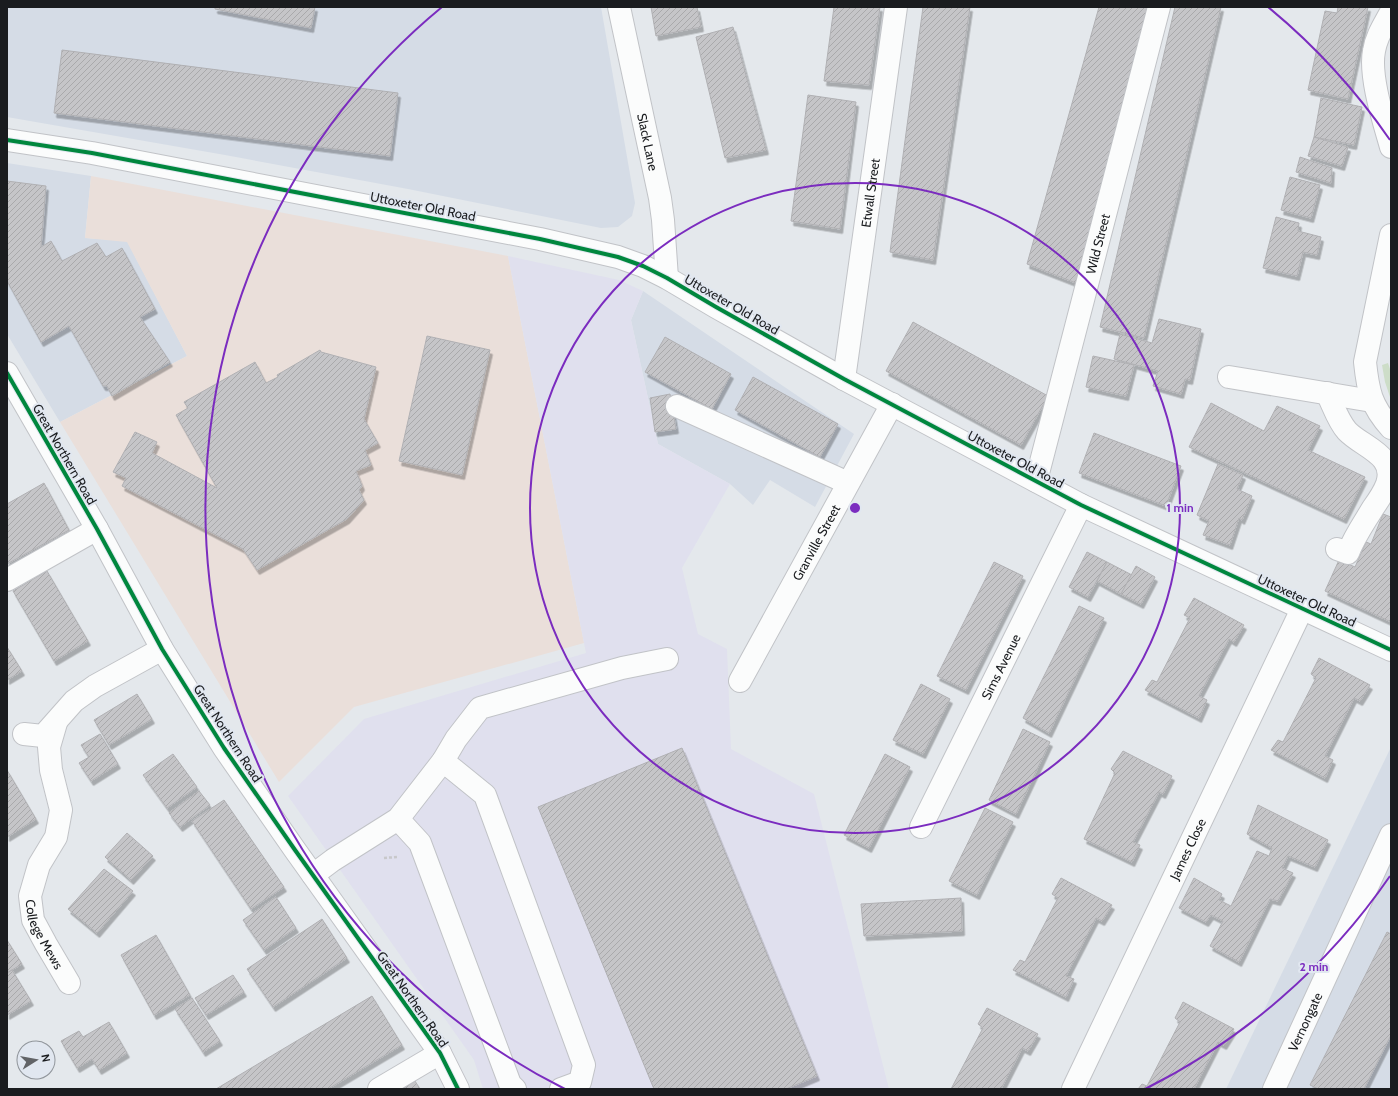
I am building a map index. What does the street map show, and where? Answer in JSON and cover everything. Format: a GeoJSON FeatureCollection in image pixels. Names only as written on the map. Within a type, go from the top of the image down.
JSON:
{"type":"FeatureCollection","features":[{"type":"Feature","properties":{"kind":"street","name":"Slack Lane"},"geometry":{"type":"LineString","coordinates":[[619,7],[660,198],[667,278]]}},
{"type":"Feature","properties":{"kind":"street","name":"Etwall Street"},"geometry":{"type":"LineString","coordinates":[[844,379],[896,7]]}},
{"type":"Feature","properties":{"kind":"street","name":"Wild Street"},"geometry":{"type":"LineString","coordinates":[[1036,481],[1159,7]]}},
{"type":"Feature","properties":{"kind":"street"},"geometry":{"type":"LineString","coordinates":[[1391,12],[1378,35],[1374,52],[1373,68],[1375,84],[1391,147]]}},
{"type":"Feature","properties":{"kind":"street","name":"Uttoxeter Old Road"},"geometry":{"type":"LineString","coordinates":[[7,140],[92,153],[445,220],[540,239],[618,257],[643,266],[667,278],[844,379],[1081,505],[1391,650]]}},
{"type":"Feature","properties":{"kind":"street"},"geometry":{"type":"LineString","coordinates":[[1391,234],[1365,362],[1367,382],[1372,401],[1382,419],[1391,428]]}},
{"type":"Feature","properties":{"kind":"street","name":"Great Northern Road"},"geometry":{"type":"LineString","coordinates":[[7,373],[97,529],[162,649],[224,748],[440,1053],[458,1089]]}},
{"type":"Feature","properties":{"kind":"street"},"geometry":{"type":"LineString","coordinates":[[1229,377],[1372,401]]}},
{"type":"Feature","properties":{"kind":"street"},"geometry":{"type":"LineString","coordinates":[[1327,393],[1338,418],[1346,430],[1358,441],[1381,456],[1387,464],[1389,473],[1387,484],[1354,539],[1348,553],[1337,549]]}},
{"type":"Feature","properties":{"kind":"street","name":"Granville Street"},"geometry":{"type":"LineString","coordinates":[[740,681],[892,404]]}},
{"type":"Feature","properties":{"kind":"street"},"geometry":{"type":"LineString","coordinates":[[677,406],[848,483]]}},
{"type":"Feature","properties":{"kind":"street","name":"Sims Avenue"},"geometry":{"type":"LineString","coordinates":[[921,827],[1081,505]]}},
{"type":"Feature","properties":{"kind":"street"},"geometry":{"type":"LineString","coordinates":[[7,580],[97,529]]}},
{"type":"Feature","properties":{"kind":"street","name":"James Close"},"geometry":{"type":"LineString","coordinates":[[1073,1089],[1302,609]]}},
{"type":"Feature","properties":{"kind":"street","name":"College Mews"},"geometry":{"type":"LineString","coordinates":[[24,734],[43,736],[74,701],[95,686],[162,649]]}},
{"type":"Feature","properties":{"kind":"street"},"geometry":{"type":"LineString","coordinates":[[313,875],[333,860],[398,819],[443,761],[456,739],[480,708],[622,668],[667,659]]}},
{"type":"Feature","properties":{"kind":"street","name":"College Mews"},"geometry":{"type":"LineString","coordinates":[[56,723],[49,747],[51,770],[61,810],[56,837],[39,865],[30,896],[33,920],[69,983]]}},
{"type":"Feature","properties":{"kind":"street"},"geometry":{"type":"LineString","coordinates":[[443,761],[485,795],[584,1065],[580,1082],[561,1089]]}},
{"type":"Feature","properties":{"kind":"street"},"geometry":{"type":"LineString","coordinates":[[398,819],[420,843],[510,1084],[515,1089]]}},
{"type":"Feature","properties":{"kind":"street","name":"Vernongate"},"geometry":{"type":"LineString","coordinates":[[1274,1089],[1389,843]]}},
{"type":"Feature","properties":{"kind":"street"},"geometry":{"type":"LineString","coordinates":[[378,1089],[440,1053]]}},
{"type":"Feature","properties":{"kind":"path"},"geometry":{"type":"LineString","coordinates":[[383,858],[400,856]]}},
{"type":"Feature","properties":{"kind":"shaded area"},"geometry":{"type":"Polygon","coordinates":[[[7,7],[601,7],[635,203],[632,216],[618,227],[601,228],[408,189],[7,117],[7,7]]]}},
{"type":"Feature","properties":{"kind":"shaded area"},"geometry":{"type":"Polygon","coordinates":[[[7,163],[91,176],[85,238],[127,241],[187,356],[60,422],[7,334],[7,163]]]}},
{"type":"Feature","properties":{"kind":"shaded area"},"geometry":{"type":"Polygon","coordinates":[[[91,176],[508,256],[584,643],[354,707],[279,782],[60,422],[187,356],[127,242],[85,238],[91,176]]]}},
{"type":"Feature","properties":{"kind":"shaded area"},"geometry":{"type":"Polygon","coordinates":[[[508,256],[619,280],[643,291],[631,320],[658,444],[730,484],[682,568],[698,634],[727,649],[731,749],[814,794],[889,1089],[483,1089],[474,1060],[288,796],[364,719],[586,653],[508,256]]]}},
{"type":"Feature","properties":{"kind":"shaded area"},"geometry":{"type":"Polygon","coordinates":[[[643,291],[854,434],[815,507],[770,480],[753,505],[730,484],[658,444],[631,320],[643,291]]]}},
{"type":"Feature","properties":{"kind":"shaded area"},"geometry":{"type":"Polygon","coordinates":[[[1391,747],[1391,1089],[1226,1089],[1391,747]]]}},
{"type":"Feature","properties":{"kind":"green space"},"geometry":{"type":"Polygon","coordinates":[[[1388,363],[1391,372],[1391,400],[1385,382],[1382,365],[1388,363]]]}},
{"type":"Feature","properties":{"kind":"building"},"geometry":{"type":"Polygon","coordinates":[[[215,7],[315,7],[311,28],[215,9],[215,7]]]}},
{"type":"Feature","properties":{"kind":"building"},"geometry":{"type":"Polygon","coordinates":[[[651,7],[697,7],[701,27],[656,36],[651,7]]]}},
{"type":"Feature","properties":{"kind":"building"},"geometry":{"type":"Polygon","coordinates":[[[834,7],[880,7],[869,85],[824,81],[834,7]]]}},
{"type":"Feature","properties":{"kind":"building"},"geometry":{"type":"Polygon","coordinates":[[[923,7],[970,7],[933,260],[890,252],[923,7]]]}},
{"type":"Feature","properties":{"kind":"building"},"geometry":{"type":"Polygon","coordinates":[[[1099,7],[1148,7],[1076,283],[1027,264],[1099,7]]]}},
{"type":"Feature","properties":{"kind":"building"},"geometry":{"type":"Polygon","coordinates":[[[1175,7],[1221,7],[1144,338],[1100,327],[1175,7]]]}},
{"type":"Feature","properties":{"kind":"building"},"geometry":{"type":"Polygon","coordinates":[[[1338,7],[1368,7],[1348,99],[1308,90],[1325,11],[1337,13],[1338,7]]]}},
{"type":"Feature","properties":{"kind":"building"},"geometry":{"type":"Polygon","coordinates":[[[733,27],[766,150],[725,158],[696,37],[733,27]]]}},
{"type":"Feature","properties":{"kind":"building"},"geometry":{"type":"Polygon","coordinates":[[[62,50],[398,93],[390,156],[54,113],[62,50]]]}},
{"type":"Feature","properties":{"kind":"building"},"geometry":{"type":"Polygon","coordinates":[[[808,95],[856,102],[840,229],[791,221],[808,95]]]}},
{"type":"Feature","properties":{"kind":"building"},"geometry":{"type":"Polygon","coordinates":[[[1321,98],[1362,107],[1354,145],[1314,137],[1321,98]]]}},
{"type":"Feature","properties":{"kind":"building"},"geometry":{"type":"Polygon","coordinates":[[[1314,137],[1348,147],[1342,166],[1308,156],[1314,137]]]}},
{"type":"Feature","properties":{"kind":"building"},"geometry":{"type":"Polygon","coordinates":[[[1300,157],[1332,168],[1331,183],[1296,172],[1300,157]]]}},
{"type":"Feature","properties":{"kind":"building"},"geometry":{"type":"Polygon","coordinates":[[[1290,177],[1320,185],[1311,218],[1281,210],[1290,177]]]}},
{"type":"Feature","properties":{"kind":"building"},"geometry":{"type":"Polygon","coordinates":[[[7,181],[46,186],[41,247],[51,241],[62,261],[97,243],[106,257],[122,248],[155,309],[140,317],[170,362],[112,396],[107,386],[103,386],[69,326],[41,342],[7,281],[7,181]]]}},
{"type":"Feature","properties":{"kind":"building"},"geometry":{"type":"Polygon","coordinates":[[[1276,217],[1299,223],[1298,231],[1321,237],[1317,255],[1303,252],[1297,276],[1263,268],[1276,217]]]}},
{"type":"Feature","properties":{"kind":"building"},"geometry":{"type":"Polygon","coordinates":[[[1159,319],[1201,329],[1190,380],[1185,379],[1181,394],[1153,386],[1158,371],[1114,359],[1120,334],[1152,343],[1159,319]]]}},
{"type":"Feature","properties":{"kind":"building"},"geometry":{"type":"Polygon","coordinates":[[[913,322],[1048,396],[1021,445],[886,371],[913,322]]]}},
{"type":"Feature","properties":{"kind":"building"},"geometry":{"type":"Polygon","coordinates":[[[427,336],[490,350],[462,475],[399,461],[427,336]]]}},
{"type":"Feature","properties":{"kind":"building"},"geometry":{"type":"Polygon","coordinates":[[[665,337],[731,374],[712,409],[645,372],[665,337]]]}},
{"type":"Feature","properties":{"kind":"building"},"geometry":{"type":"Polygon","coordinates":[[[320,350],[321,352],[376,367],[364,419],[378,443],[365,450],[371,465],[356,471],[362,486],[359,490],[364,500],[347,519],[257,570],[243,549],[122,486],[126,478],[113,472],[135,432],[157,442],[152,453],[217,488],[176,415],[188,408],[184,402],[255,362],[266,383],[320,350]]]}},
{"type":"Feature","properties":{"kind":"building"},"geometry":{"type":"Polygon","coordinates":[[[1093,356],[1134,365],[1126,396],[1086,387],[1093,356]]]}},
{"type":"Feature","properties":{"kind":"building"},"geometry":{"type":"Polygon","coordinates":[[[753,377],[838,424],[820,457],[735,410],[753,377]]]}},
{"type":"Feature","properties":{"kind":"building"},"geometry":{"type":"Polygon","coordinates":[[[670,394],[676,429],[655,432],[650,398],[670,394]]]}},
{"type":"Feature","properties":{"kind":"building"},"geometry":{"type":"Polygon","coordinates":[[[1211,403],[1264,431],[1277,406],[1320,426],[1308,450],[1365,477],[1344,519],[1189,447],[1211,403]]]}},
{"type":"Feature","properties":{"kind":"building"},"geometry":{"type":"Polygon","coordinates":[[[1094,433],[1181,466],[1166,506],[1079,473],[1094,433]]]}},
{"type":"Feature","properties":{"kind":"building"},"geometry":{"type":"Polygon","coordinates":[[[1218,464],[1243,475],[1237,489],[1252,496],[1242,520],[1239,518],[1230,545],[1203,535],[1209,521],[1197,515],[1218,464]]]}},
{"type":"Feature","properties":{"kind":"building"},"geometry":{"type":"Polygon","coordinates":[[[44,483],[69,530],[7,564],[7,504],[44,483]]]}},
{"type":"Feature","properties":{"kind":"building"},"geometry":{"type":"Polygon","coordinates":[[[1383,514],[1391,517],[1391,622],[1325,591],[1339,560],[1355,567],[1366,542],[1371,544],[1383,514]]]}},
{"type":"Feature","properties":{"kind":"building"},"geometry":{"type":"Polygon","coordinates":[[[1087,552],[1107,562],[1088,597],[1069,587],[1087,552]]]}},
{"type":"Feature","properties":{"kind":"building"},"geometry":{"type":"Polygon","coordinates":[[[994,562],[1023,576],[966,690],[937,676],[994,562]]]}},
{"type":"Feature","properties":{"kind":"building"},"geometry":{"type":"Polygon","coordinates":[[[1107,562],[1132,575],[1121,594],[1097,581],[1107,562]]]}},
{"type":"Feature","properties":{"kind":"building"},"geometry":{"type":"Polygon","coordinates":[[[1136,566],[1155,577],[1141,604],[1121,594],[1136,566]]]}},
{"type":"Feature","properties":{"kind":"building"},"geometry":{"type":"Polygon","coordinates":[[[47,571],[88,641],[54,661],[13,591],[47,571]]]}},
{"type":"Feature","properties":{"kind":"building"},"geometry":{"type":"Polygon","coordinates":[[[1194,598],[1244,625],[1234,642],[1229,639],[1199,696],[1207,700],[1199,718],[1145,690],[1152,680],[1157,682],[1190,618],[1184,615],[1194,598]]]}},
{"type":"Feature","properties":{"kind":"building"},"geometry":{"type":"Polygon","coordinates":[[[1079,606],[1104,618],[1049,733],[1023,718],[1079,606]]]}},
{"type":"Feature","properties":{"kind":"building"},"geometry":{"type":"Polygon","coordinates":[[[7,647],[22,671],[7,680],[7,647]]]}},
{"type":"Feature","properties":{"kind":"building"},"geometry":{"type":"Polygon","coordinates":[[[1319,658],[1370,685],[1360,701],[1354,698],[1325,756],[1333,760],[1325,778],[1271,750],[1278,740],[1283,742],[1316,678],[1311,674],[1319,658]]]}},
{"type":"Feature","properties":{"kind":"building"},"geometry":{"type":"Polygon","coordinates":[[[921,684],[950,699],[923,754],[893,740],[921,684]]]}},
{"type":"Feature","properties":{"kind":"building"},"geometry":{"type":"Polygon","coordinates":[[[137,694],[152,719],[109,745],[94,720],[137,694]]]}},
{"type":"Feature","properties":{"kind":"building"},"geometry":{"type":"Polygon","coordinates":[[[1023,729],[1050,742],[1016,814],[989,800],[1023,729]]]}},
{"type":"Feature","properties":{"kind":"building"},"geometry":{"type":"Polygon","coordinates":[[[100,734],[118,764],[91,781],[79,763],[89,757],[81,745],[100,734]]]}},
{"type":"Feature","properties":{"kind":"building"},"geometry":{"type":"Polygon","coordinates":[[[682,748],[817,1076],[786,1089],[654,1089],[538,807],[682,748]]]}},
{"type":"Feature","properties":{"kind":"building"},"geometry":{"type":"Polygon","coordinates":[[[1123,751],[1172,776],[1163,794],[1159,792],[1133,842],[1140,845],[1132,862],[1084,839],[1115,773],[1111,769],[1123,751]]]}},
{"type":"Feature","properties":{"kind":"building"},"geometry":{"type":"Polygon","coordinates":[[[173,754],[197,787],[167,808],[143,775],[173,754]]]}},
{"type":"Feature","properties":{"kind":"building"},"geometry":{"type":"Polygon","coordinates":[[[885,754],[910,767],[869,848],[844,835],[885,754]]]}},
{"type":"Feature","properties":{"kind":"building"},"geometry":{"type":"Polygon","coordinates":[[[7,770],[36,819],[7,837],[7,770]]]}},
{"type":"Feature","properties":{"kind":"building"},"geometry":{"type":"Polygon","coordinates":[[[199,791],[210,805],[180,827],[169,813],[199,791]]]}},
{"type":"Feature","properties":{"kind":"building"},"geometry":{"type":"Polygon","coordinates":[[[224,800],[284,887],[251,909],[192,821],[224,800]]]}},
{"type":"Feature","properties":{"kind":"building"},"geometry":{"type":"Polygon","coordinates":[[[1258,805],[1328,840],[1315,867],[1288,856],[1282,868],[1293,873],[1278,901],[1270,899],[1239,962],[1210,946],[1223,921],[1211,915],[1206,922],[1179,908],[1194,878],[1222,894],[1219,900],[1231,906],[1257,851],[1269,856],[1272,848],[1247,834],[1258,805]]]}},
{"type":"Feature","properties":{"kind":"building"},"geometry":{"type":"Polygon","coordinates":[[[985,808],[1013,822],[977,895],[949,881],[985,808]]]}},
{"type":"Feature","properties":{"kind":"building"},"geometry":{"type":"Polygon","coordinates":[[[127,833],[153,856],[131,880],[105,857],[127,833]]]}},
{"type":"Feature","properties":{"kind":"building"},"geometry":{"type":"Polygon","coordinates":[[[104,869],[133,891],[97,933],[68,909],[104,869]]]}},
{"type":"Feature","properties":{"kind":"building"},"geometry":{"type":"Polygon","coordinates":[[[1061,878],[1112,905],[1102,921],[1096,918],[1066,976],[1074,979],[1066,997],[1013,970],[1020,960],[1025,962],[1058,898],[1052,894],[1061,878]]]}},
{"type":"Feature","properties":{"kind":"building"},"geometry":{"type":"Polygon","coordinates":[[[276,897],[296,928],[264,950],[243,920],[276,897]]]}},
{"type":"Feature","properties":{"kind":"building"},"geometry":{"type":"Polygon","coordinates":[[[961,898],[962,931],[864,936],[861,904],[961,898]]]}},
{"type":"Feature","properties":{"kind":"building"},"geometry":{"type":"Polygon","coordinates":[[[322,919],[347,958],[273,1007],[247,969],[322,919]]]}},
{"type":"Feature","properties":{"kind":"building"},"geometry":{"type":"Polygon","coordinates":[[[1387,932],[1391,934],[1391,1035],[1364,1089],[1318,1089],[1310,1085],[1387,932]]]}},
{"type":"Feature","properties":{"kind":"building"},"geometry":{"type":"Polygon","coordinates":[[[156,935],[190,995],[154,1015],[121,955],[156,935]]]}},
{"type":"Feature","properties":{"kind":"building"},"geometry":{"type":"Polygon","coordinates":[[[7,940],[22,964],[7,973],[7,940]]]}},
{"type":"Feature","properties":{"kind":"building"},"geometry":{"type":"Polygon","coordinates":[[[12,970],[31,1001],[7,1015],[7,973],[12,970]]]}},
{"type":"Feature","properties":{"kind":"building"},"geometry":{"type":"Polygon","coordinates":[[[233,975],[244,992],[206,1015],[195,998],[233,975]]]}},
{"type":"Feature","properties":{"kind":"building"},"geometry":{"type":"Polygon","coordinates":[[[372,996],[402,1045],[328,1089],[216,1089],[372,996]]]}},
{"type":"Feature","properties":{"kind":"building"},"geometry":{"type":"Polygon","coordinates":[[[192,998],[220,1041],[203,1052],[175,1009],[192,998]]]}},
{"type":"Feature","properties":{"kind":"building"},"geometry":{"type":"Polygon","coordinates":[[[1183,1002],[1234,1029],[1224,1045],[1218,1042],[1194,1089],[1138,1089],[1142,1084],[1147,1086],[1180,1022],[1175,1018],[1183,1002]]]}},
{"type":"Feature","properties":{"kind":"building"},"geometry":{"type":"Polygon","coordinates":[[[987,1008],[1038,1034],[1028,1051],[1022,1048],[1001,1089],[951,1089],[983,1028],[978,1024],[987,1008]]]}},
{"type":"Feature","properties":{"kind":"building"},"geometry":{"type":"Polygon","coordinates":[[[109,1022],[127,1053],[99,1070],[92,1059],[77,1068],[61,1041],[79,1031],[83,1037],[109,1022]]]}},
{"type":"Feature","properties":{"kind":"building"},"geometry":{"type":"Polygon","coordinates":[[[415,1081],[420,1089],[402,1089],[415,1081]]]}},
{"type":"Feature","properties":{"kind":"cycle path"},"geometry":{"type":"LineString","coordinates":[[7,140],[92,153],[540,239],[618,257],[643,266],[667,278],[844,379],[1081,505],[1391,650]]}},
{"type":"Feature","properties":{"kind":"cycle path"},"geometry":{"type":"LineString","coordinates":[[7,373],[97,529],[162,649],[224,748],[440,1053],[458,1089]]}}]}
